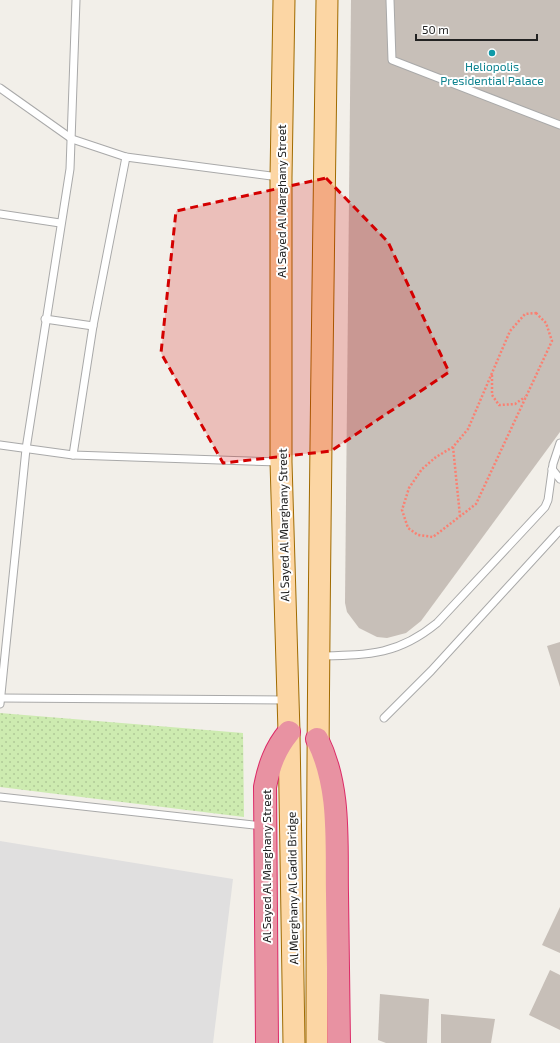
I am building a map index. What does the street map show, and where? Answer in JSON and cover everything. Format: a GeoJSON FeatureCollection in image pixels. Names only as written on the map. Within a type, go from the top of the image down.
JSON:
{"type":"FeatureCollection","features":[{"type":"Feature","properties":{"kind":"highway","name":"Al Sayed Al Marghany Street"},"geometry":{"type":"LineString","coordinates":[[267,1043],[265,787],[268,771],[279,744],[289,732]]}},
{"type":"Feature","properties":{"kind":"highway"},"geometry":{"type":"LineString","coordinates":[[317,739],[325,755],[330,771],[336,815],[339,1043]]}},
{"type":"Feature","properties":{"kind":"main road","name":"Al Sayed Al Marghany Street"},"geometry":{"type":"LineString","coordinates":[[284,0],[281,177],[281,462],[289,732]]}},
{"type":"Feature","properties":{"kind":"main road"},"geometry":{"type":"LineString","coordinates":[[317,739],[327,0]]}},
{"type":"Feature","properties":{"kind":"main road"},"geometry":{"type":"LineString","coordinates":[[288,700],[318,701]]}},
{"type":"Feature","properties":{"kind":"main road","name":"Al Merghany Al Gadid Bridge"},"geometry":{"type":"LineString","coordinates":[[289,732],[294,1043]]}},
{"type":"Feature","properties":{"kind":"main road","name":"Al Merghany Al Gadid Bridge"},"geometry":{"type":"LineString","coordinates":[[317,739],[317,1043]]}},
{"type":"Feature","properties":{"kind":"lane"},"geometry":{"type":"LineString","coordinates":[[76,0],[70,169],[60,223],[26,449],[0,700],[288,700]]}},
{"type":"Feature","properties":{"kind":"lane"},"geometry":{"type":"LineString","coordinates":[[390,0],[392,60],[560,125]]}},
{"type":"Feature","properties":{"kind":"lane"},"geometry":{"type":"LineString","coordinates":[[0,88],[72,139],[126,157],[281,177]]}},
{"type":"Feature","properties":{"kind":"lane"},"geometry":{"type":"LineString","coordinates":[[73,455],[93,326],[126,157]]}},
{"type":"Feature","properties":{"kind":"lane"},"geometry":{"type":"LineString","coordinates":[[0,214],[60,223]]}},
{"type":"Feature","properties":{"kind":"lane"},"geometry":{"type":"LineString","coordinates":[[45,319],[93,326]]}},
{"type":"Feature","properties":{"kind":"lane"},"geometry":{"type":"LineString","coordinates":[[319,656],[367,655],[383,652],[410,641],[430,628],[545,507],[548,500],[552,470],[560,443]]}},
{"type":"Feature","properties":{"kind":"lane"},"geometry":{"type":"LineString","coordinates":[[0,445],[73,455],[281,462]]}},
{"type":"Feature","properties":{"kind":"lane"},"geometry":{"type":"LineString","coordinates":[[552,470],[560,479]]}},
{"type":"Feature","properties":{"kind":"lane"},"geometry":{"type":"LineString","coordinates":[[384,718],[431,671],[560,530]]}},
{"type":"Feature","properties":{"kind":"lane"},"geometry":{"type":"LineString","coordinates":[[0,797],[265,826]]}},
{"type":"Feature","properties":{"kind":"path"},"geometry":{"type":"LineString","coordinates":[[536,313],[546,323],[552,342],[526,396],[476,504],[433,537],[418,535],[408,528],[402,510],[409,488],[422,469],[436,457],[453,447],[468,430],[510,331],[525,314],[536,313]]}},
{"type":"Feature","properties":{"kind":"path"},"geometry":{"type":"LineString","coordinates":[[492,372],[492,395],[499,405],[504,406],[515,404],[526,396]]}},
{"type":"Feature","properties":{"kind":"path"},"geometry":{"type":"LineString","coordinates":[[453,447],[460,516]]}},
{"type":"Feature","properties":{"kind":"highlighted area"},"geometry":{"type":"Polygon","coordinates":[[[326,178],[388,242],[449,372],[331,451],[223,463],[161,353],[176,211],[326,178]]]}},
{"type":"Feature","properties":{"kind":"shaded area"},"geometry":{"type":"Polygon","coordinates":[[[0,841],[233,879],[213,1043],[0,1043],[0,841]]]}},
{"type":"Feature","properties":{"kind":"green space"},"geometry":{"type":"Polygon","coordinates":[[[0,713],[243,733],[244,817],[0,787],[0,713]]]}},
{"type":"Feature","properties":{"kind":"building"},"geometry":{"type":"Polygon","coordinates":[[[351,0],[560,0],[560,432],[421,621],[406,633],[387,638],[377,637],[359,628],[347,612],[345,603],[351,0]]]}},
{"type":"Feature","properties":{"kind":"building"},"geometry":{"type":"Polygon","coordinates":[[[560,642],[560,687],[547,646],[560,642]]]}},
{"type":"Feature","properties":{"kind":"building"},"geometry":{"type":"Polygon","coordinates":[[[560,907],[560,953],[542,945],[560,907]]]}},
{"type":"Feature","properties":{"kind":"building"},"geometry":{"type":"Polygon","coordinates":[[[550,970],[560,975],[560,1030],[529,1015],[550,970]]]}},
{"type":"Feature","properties":{"kind":"building"},"geometry":{"type":"Polygon","coordinates":[[[380,994],[429,999],[427,1043],[386,1043],[378,1040],[380,994]]]}},
{"type":"Feature","properties":{"kind":"building"},"geometry":{"type":"Polygon","coordinates":[[[441,1014],[495,1019],[491,1043],[441,1043],[441,1014]]]}},
{"type":"Feature","properties":{"kind":"place","name":"Heliopolis Presidential Palace"},"geometry":{"type":"Point","coordinates":[492,53]}}]}
